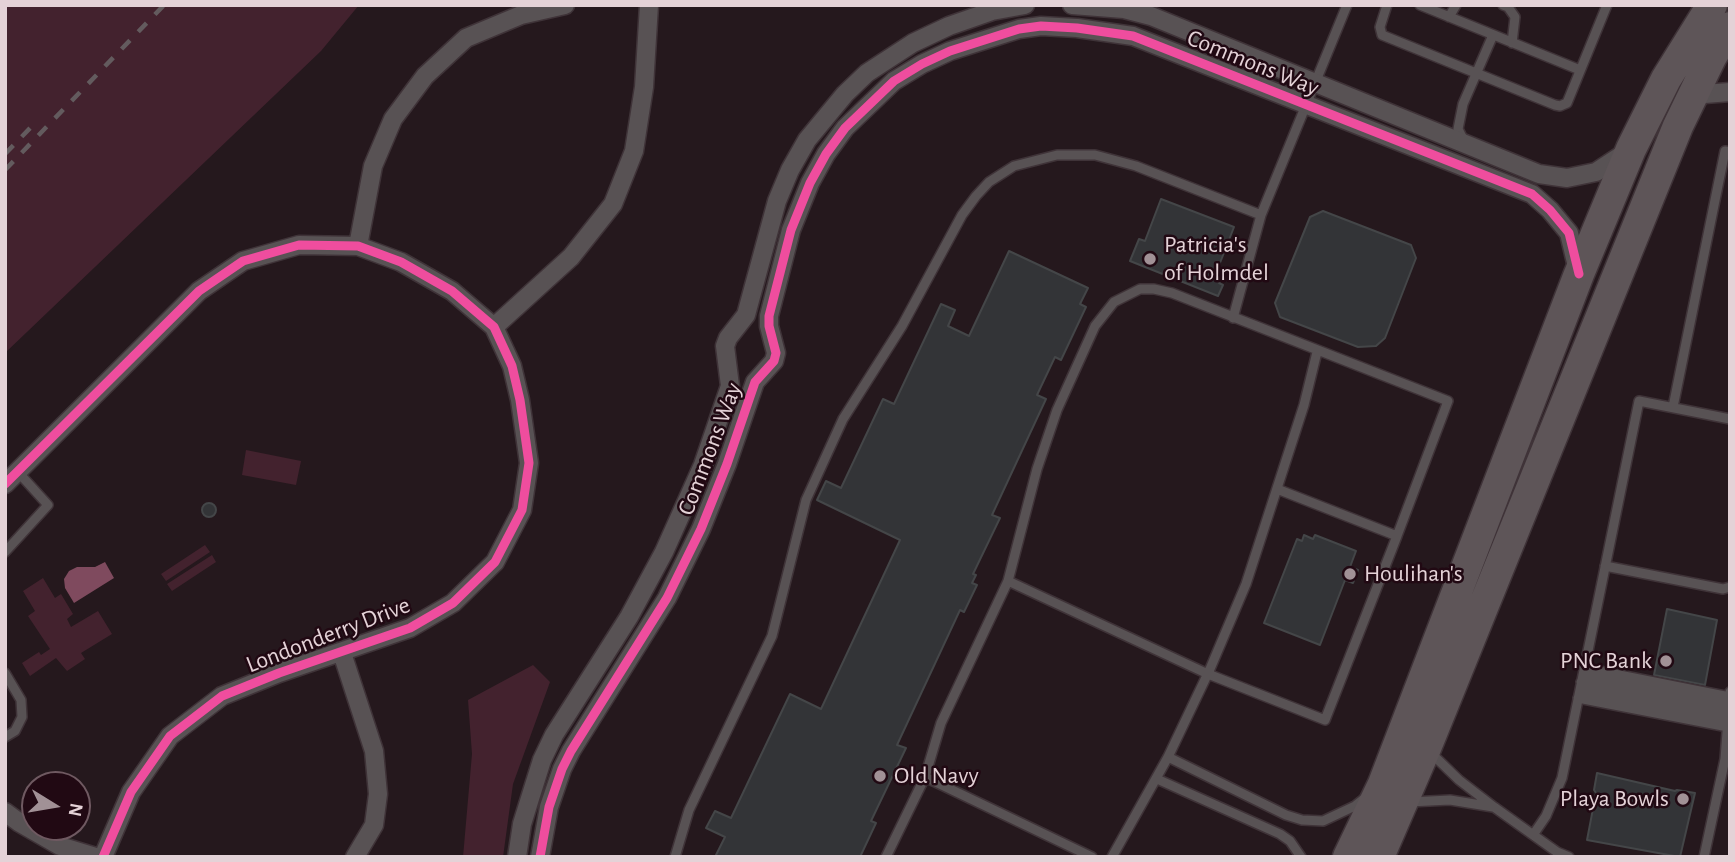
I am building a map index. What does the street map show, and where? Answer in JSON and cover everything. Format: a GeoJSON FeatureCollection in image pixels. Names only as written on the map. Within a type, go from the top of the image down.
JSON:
{"type":"FeatureCollection","features":[{"type":"Feature","properties":{"kind":"highway"},"geometry":{"type":"LineString","coordinates":[[1379,857],[1393,793],[1579,274],[1631,149],[1666,79],[1712,5]]}},
{"type":"Feature","properties":{"kind":"highway"},"geometry":{"type":"LineString","coordinates":[[1348,857],[1426,748],[1661,165],[1692,95],[1730,27]]}},
{"type":"Feature","properties":{"kind":"street"},"geometry":{"type":"LineString","coordinates":[[358,246],[373,166],[393,119],[425,76],[466,38],[521,15],[565,5]]}},
{"type":"Feature","properties":{"kind":"street"},"geometry":{"type":"LineString","coordinates":[[494,327],[571,257],[613,204],[634,151],[644,87],[649,5]]}},
{"type":"Feature","properties":{"kind":"street","name":"Commons Way"},"geometry":{"type":"LineString","coordinates":[[1073,5],[1153,11],[1315,83],[1539,174],[1567,178],[1596,172],[1631,149]]}},
{"type":"Feature","properties":{"kind":"street"},"geometry":{"type":"LineString","coordinates":[[1012,6],[1014,30]]}},
{"type":"Feature","properties":{"kind":"street","name":"Commons Way"},"geometry":{"type":"LineString","coordinates":[[517,857],[522,824],[542,760],[554,735],[629,617],[664,552],[702,465],[730,386],[725,346],[746,315],[768,227],[796,160],[825,117],[867,73],[913,43],[1012,6]]}},
{"type":"Feature","properties":{"kind":"street","name":"Commons Way"},"geometry":{"type":"LineString","coordinates":[[540,857],[549,807],[562,769],[667,598],[701,530],[755,382],[774,361],[776,353],[769,320],[791,230],[800,205],[826,154],[845,128],[894,82],[922,64],[950,51],[1014,30],[1041,26],[1077,27],[1133,36],[1532,194],[1569,233],[1579,274]]}},
{"type":"Feature","properties":{"kind":"street"},"geometry":{"type":"LineString","coordinates":[[1692,95],[1730,92]]}},
{"type":"Feature","properties":{"kind":"street","name":"Londonderry Drive"},"geometry":{"type":"LineString","coordinates":[[11,478],[199,291],[243,261],[299,245],[358,246],[401,262],[452,291],[494,327],[512,366],[529,463],[522,510],[495,562],[453,603],[410,628],[279,673],[222,696],[170,736],[131,792],[103,857]]}},
{"type":"Feature","properties":{"kind":"street"},"geometry":{"type":"LineString","coordinates":[[342,653],[374,751],[378,794],[374,825],[355,857]]}},
{"type":"Feature","properties":{"kind":"street"},"geometry":{"type":"LineString","coordinates":[[5,812],[20,824],[60,846],[96,857]]}},
{"type":"Feature","properties":{"kind":"lane"},"geometry":{"type":"LineString","coordinates":[[1233,318],[1261,215],[1347,5]]}},
{"type":"Feature","properties":{"kind":"lane"},"geometry":{"type":"LineString","coordinates":[[1387,5],[1380,27],[1382,35],[1560,106],[1567,103],[1607,5]]}},
{"type":"Feature","properties":{"kind":"lane"},"geometry":{"type":"LineString","coordinates":[[1420,5],[1580,70]]}},
{"type":"Feature","properties":{"kind":"lane"},"geometry":{"type":"LineString","coordinates":[[1449,17],[1456,5]]}},
{"type":"Feature","properties":{"kind":"lane"},"geometry":{"type":"LineString","coordinates":[[1503,5],[1516,17],[1512,43]]}},
{"type":"Feature","properties":{"kind":"lane"},"geometry":{"type":"LineString","coordinates":[[1466,144],[1458,129],[1459,117],[1493,35]]}},
{"type":"Feature","properties":{"kind":"lane"},"geometry":{"type":"LineString","coordinates":[[1674,408],[1725,151],[1730,152]]}},
{"type":"Feature","properties":{"kind":"lane"},"geometry":{"type":"LineString","coordinates":[[675,857],[690,810],[772,636],[797,529],[811,489],[843,419],[902,326],[962,215],[976,196],[989,182],[1014,166],[1057,155],[1095,155],[1136,166],[1261,215]]}},
{"type":"Feature","properties":{"kind":"lane"},"geometry":{"type":"LineString","coordinates":[[886,857],[925,777],[941,723],[1008,580],[1037,469],[1057,410],[1103,314],[1114,302],[1140,289],[1172,293],[1317,352],[1448,401],[1325,720],[1208,674],[1008,580]]}},
{"type":"Feature","properties":{"kind":"lane"},"geometry":{"type":"LineString","coordinates":[[1112,857],[1168,757],[1208,674],[1246,584],[1278,489],[1317,352]]}},
{"type":"Feature","properties":{"kind":"lane"},"geometry":{"type":"LineString","coordinates":[[1533,835],[1546,816],[1562,778],[1639,401],[1730,419]]}},
{"type":"Feature","properties":{"kind":"lane"},"geometry":{"type":"LineString","coordinates":[[5,552],[48,505],[11,478]]}},
{"type":"Feature","properties":{"kind":"lane"},"geometry":{"type":"LineString","coordinates":[[1278,489],[1397,536]]}},
{"type":"Feature","properties":{"kind":"lane"},"geometry":{"type":"LineString","coordinates":[[1605,566],[1723,589],[1730,587]]}},
{"type":"Feature","properties":{"kind":"lane"},"geometry":{"type":"LineString","coordinates":[[5,673],[21,700],[22,717],[15,731],[5,737]]}},
{"type":"Feature","properties":{"kind":"lane"},"geometry":{"type":"LineString","coordinates":[[1581,682],[1730,694],[1725,759],[1704,857]]}},
{"type":"Feature","properties":{"kind":"lane"},"geometry":{"type":"LineString","coordinates":[[1581,682],[1729,703]]}},
{"type":"Feature","properties":{"kind":"lane"},"geometry":{"type":"LineString","coordinates":[[1581,682],[1729,718]]}},
{"type":"Feature","properties":{"kind":"lane"},"geometry":{"type":"LineString","coordinates":[[1581,682],[1729,718]]}},
{"type":"Feature","properties":{"kind":"lane"},"geometry":{"type":"LineString","coordinates":[[1426,748],[1459,780],[1494,807],[1557,852],[1569,857]]}},
{"type":"Feature","properties":{"kind":"lane"},"geometry":{"type":"LineString","coordinates":[[1168,757],[1286,815],[1302,820],[1323,821],[1393,793],[1494,807]]}},
{"type":"Feature","properties":{"kind":"lane"},"geometry":{"type":"LineString","coordinates":[[925,777],[1092,857]]}},
{"type":"Feature","properties":{"kind":"lane"},"geometry":{"type":"LineString","coordinates":[[1157,779],[1280,834],[1290,841],[1301,857]]}},
{"type":"Feature","properties":{"kind":"shaded area"},"geometry":{"type":"Polygon","coordinates":[[[5,5],[359,5],[321,51],[5,353],[5,5]]]}},
{"type":"Feature","properties":{"kind":"shaded area"},"geometry":{"type":"Polygon","coordinates":[[[246,450],[301,461],[296,485],[242,475],[246,450]]]}},
{"type":"Feature","properties":{"kind":"shaded area"},"geometry":{"type":"Polygon","coordinates":[[[205,545],[210,552],[166,581],[161,574],[205,545]]]}},
{"type":"Feature","properties":{"kind":"shaded area"},"geometry":{"type":"Polygon","coordinates":[[[212,555],[216,562],[172,591],[167,584],[212,555]]]}},
{"type":"Feature","properties":{"kind":"shaded area"},"geometry":{"type":"Polygon","coordinates":[[[105,562],[114,578],[74,603],[65,588],[64,579],[69,571],[77,567],[95,567],[105,562]]]}},
{"type":"Feature","properties":{"kind":"shaded area"},"geometry":{"type":"Polygon","coordinates":[[[43,578],[55,598],[61,594],[73,614],[67,619],[71,627],[98,611],[112,634],[81,653],[85,659],[67,671],[56,658],[30,676],[22,663],[39,652],[41,655],[50,649],[28,616],[35,611],[23,591],[43,578]]]}},
{"type":"Feature","properties":{"kind":"shaded area"},"geometry":{"type":"Polygon","coordinates":[[[533,665],[550,682],[513,784],[503,857],[463,857],[472,754],[468,700],[533,665]]]}},
{"type":"Feature","properties":{"kind":"building"},"geometry":{"type":"Polygon","coordinates":[[[1161,199],[1234,227],[1218,268],[1224,271],[1219,283],[1223,285],[1218,296],[1130,261],[1139,239],[1145,241],[1161,199]]]}},
{"type":"Feature","properties":{"kind":"building"},"geometry":{"type":"Polygon","coordinates":[[[1323,211],[1411,245],[1416,258],[1385,338],[1376,346],[1358,347],[1280,317],[1275,303],[1310,217],[1323,211]]]}},
{"type":"Feature","properties":{"kind":"building"},"geometry":{"type":"Polygon","coordinates":[[[1009,251],[1088,288],[1080,304],[1086,307],[1061,360],[1055,357],[1037,395],[1046,399],[992,515],[1000,518],[973,574],[976,575],[972,583],[977,585],[964,612],[960,610],[897,745],[906,748],[871,821],[876,823],[860,857],[715,857],[725,837],[706,828],[715,811],[731,818],[790,694],[821,709],[900,540],[817,500],[826,481],[841,488],[883,399],[894,404],[941,304],[955,310],[948,326],[969,336],[1009,251]]]}},
{"type":"Feature","properties":{"kind":"building"},"geometry":{"type":"Polygon","coordinates":[[[206,503],[212,503],[216,510],[212,517],[206,517],[202,513],[202,507],[206,503]]]}},
{"type":"Feature","properties":{"kind":"building"},"geometry":{"type":"Polygon","coordinates":[[[1304,535],[1313,539],[1315,535],[1356,551],[1350,567],[1358,570],[1353,583],[1345,580],[1320,645],[1264,623],[1297,539],[1302,541],[1304,535]]]}},
{"type":"Feature","properties":{"kind":"building"},"geometry":{"type":"Polygon","coordinates":[[[1667,609],[1717,620],[1705,685],[1654,675],[1667,609]]]}},
{"type":"Feature","properties":{"kind":"building"},"geometry":{"type":"Polygon","coordinates":[[[1597,773],[1695,793],[1680,857],[1587,840],[1597,773]]]}},
{"type":"Feature","properties":{"kind":"railway"},"geometry":{"type":"LineString","coordinates":[[5,170],[164,5]]}},
{"type":"Feature","properties":{"kind":"railway"},"geometry":{"type":"LineString","coordinates":[[5,154],[34,124]]}},
{"type":"Feature","properties":{"kind":"cycle path"},"geometry":{"type":"LineString","coordinates":[[540,857],[549,807],[562,769],[667,598],[701,529],[755,382],[774,361],[776,353],[769,316],[791,230],[810,183],[845,128],[894,81],[922,64],[950,51],[1019,29],[1041,26],[1133,36],[1532,194],[1569,233],[1579,274]]}},
{"type":"Feature","properties":{"kind":"cycle path"},"geometry":{"type":"LineString","coordinates":[[5,484],[199,291],[243,261],[299,245],[358,246],[401,262],[452,291],[494,327],[512,366],[529,463],[522,510],[495,562],[453,603],[410,628],[279,673],[222,696],[170,736],[131,792],[103,857]]}},
{"type":"Feature","properties":{"kind":"place","name":"Patricia's of Holmdel"},"geometry":{"type":"Point","coordinates":[1150,259]}},
{"type":"Feature","properties":{"kind":"place","name":"Houlihan's"},"geometry":{"type":"Point","coordinates":[1350,574]}},
{"type":"Feature","properties":{"kind":"place","name":"PNC Bank"},"geometry":{"type":"Point","coordinates":[1666,661]}},
{"type":"Feature","properties":{"kind":"place","name":"Old Navy"},"geometry":{"type":"Point","coordinates":[880,776]}},
{"type":"Feature","properties":{"kind":"place","name":"Playa Bowls"},"geometry":{"type":"Point","coordinates":[1683,799]}}]}
